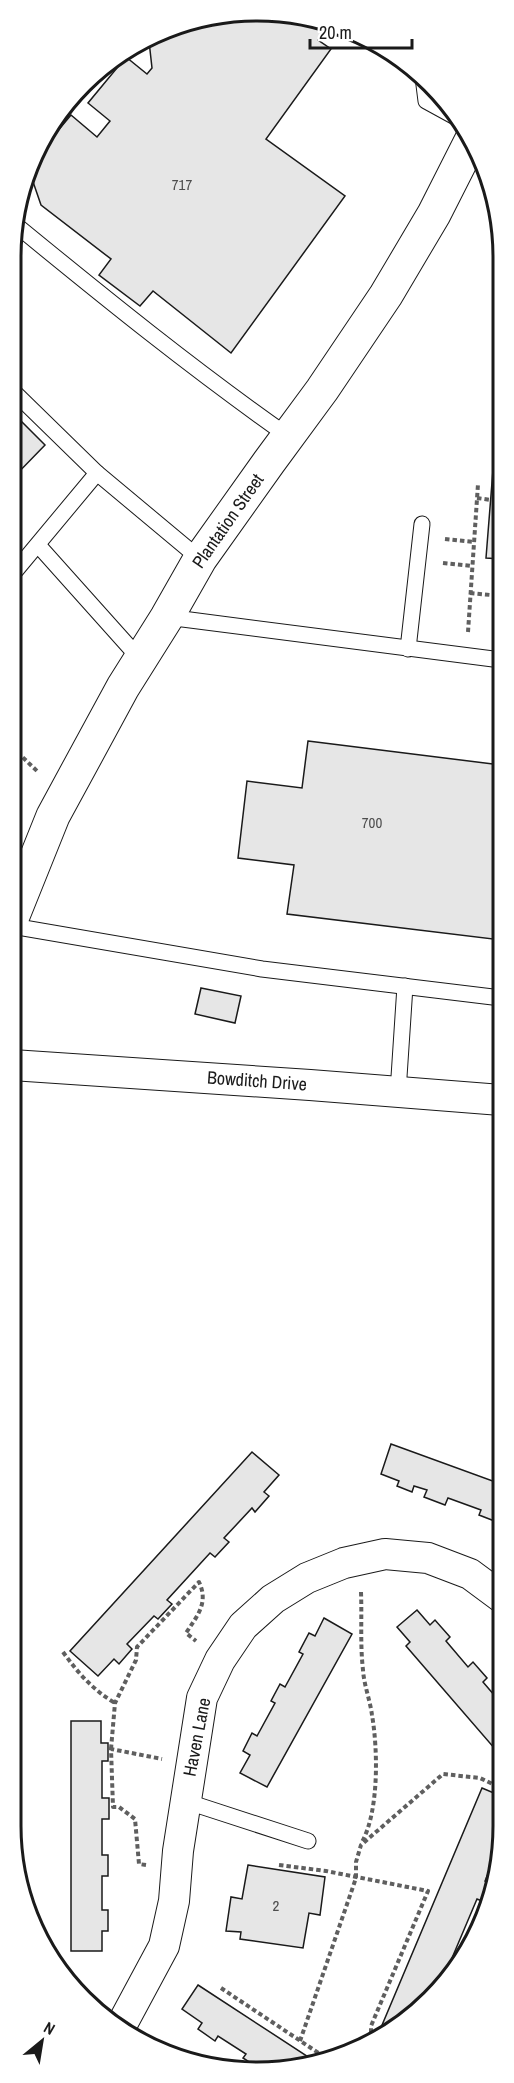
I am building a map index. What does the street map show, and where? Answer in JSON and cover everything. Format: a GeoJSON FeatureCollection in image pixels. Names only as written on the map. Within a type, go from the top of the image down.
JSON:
{"type":"FeatureCollection","features":[{"type":"Feature","properties":{"kind":"main road","name":"Plantation Street"},"geometry":{"type":"LineString","coordinates":[[21,896],[53,816],[123,687],[200,559],[322,390],[386,295],[470,154]]}},
{"type":"Feature","properties":{"kind":"street","name":"Bowditch Drive"},"geometry":{"type":"LineString","coordinates":[[21,1066],[493,1099]]}},
{"type":"Feature","properties":{"kind":"street","name":"Haven Lane"},"geometry":{"type":"LineString","coordinates":[[124,2021],[164,1946],[174,1901],[190,1764],[202,1698],[220,1660],[243,1626],[273,1599],[307,1578],[344,1563],[385,1554],[428,1558],[470,1574],[493,1591]]}},
{"type":"Feature","properties":{"kind":"lane"},"geometry":{"type":"LineString","coordinates":[[425,91],[426,101],[441,109]]}},
{"type":"Feature","properties":{"kind":"lane"},"geometry":{"type":"LineString","coordinates":[[23,231],[225,393],[288,436]]}},
{"type":"Feature","properties":{"kind":"lane"},"geometry":{"type":"LineString","coordinates":[[21,399],[97,473],[200,559]]}},
{"type":"Feature","properties":{"kind":"lane"},"geometry":{"type":"LineString","coordinates":[[21,565],[97,473]]}},
{"type":"Feature","properties":{"kind":"lane"},"geometry":{"type":"LineString","coordinates":[[408,649],[422,524]]}},
{"type":"Feature","properties":{"kind":"lane"},"geometry":{"type":"LineString","coordinates":[[38,545],[140,659]]}},
{"type":"Feature","properties":{"kind":"lane"},"geometry":{"type":"LineString","coordinates":[[167,617],[493,659]]}},
{"type":"Feature","properties":{"kind":"lane"},"geometry":{"type":"LineString","coordinates":[[21,928],[262,969],[493,997]]}},
{"type":"Feature","properties":{"kind":"lane"},"geometry":{"type":"LineString","coordinates":[[398,1092],[405,986]]}},
{"type":"Feature","properties":{"kind":"lane"},"geometry":{"type":"LineString","coordinates":[[185,1801],[308,1840]]}},
{"type":"Feature","properties":{"kind":"path"},"geometry":{"type":"LineString","coordinates":[[473,636],[467,631],[478,484]]}},
{"type":"Feature","properties":{"kind":"path"},"geometry":{"type":"LineString","coordinates":[[477,498],[491,500]]}},
{"type":"Feature","properties":{"kind":"path"},"geometry":{"type":"LineString","coordinates":[[470,593],[493,595]]}},
{"type":"Feature","properties":{"kind":"path"},"geometry":{"type":"LineString","coordinates":[[21,756],[37,771]]}},
{"type":"Feature","properties":{"kind":"path"},"geometry":{"type":"LineString","coordinates":[[176,1870],[139,1864],[135,1819],[120,1807],[113,1807],[111,1749],[115,1703],[136,1660],[137,1647],[199,1582],[203,1592],[202,1608],[186,1633],[220,1660]]}},
{"type":"Feature","properties":{"kind":"path"},"geometry":{"type":"LineString","coordinates":[[300,2041],[356,1878],[356,1862],[372,1815],[376,1759],[372,1715],[363,1671],[361,1591]]}},
{"type":"Feature","properties":{"kind":"path"},"geometry":{"type":"LineString","coordinates":[[63,1652],[77,1672],[98,1693],[115,1703]]}},
{"type":"Feature","properties":{"kind":"path"},"geometry":{"type":"LineString","coordinates":[[111,1749],[190,1764]]}},
{"type":"Feature","properties":{"kind":"path"},"geometry":{"type":"LineString","coordinates":[[361,1845],[443,1774],[480,1778],[493,1784]]}},
{"type":"Feature","properties":{"kind":"path"},"geometry":{"type":"LineString","coordinates":[[279,1865],[326,1871],[428,1891],[371,2026],[371,2032]]}},
{"type":"Feature","properties":{"kind":"path"},"geometry":{"type":"LineString","coordinates":[[221,1988],[319,2054]]}},
{"type":"Feature","properties":{"kind":"building"},"geometry":{"type":"Polygon","coordinates":[[[257,21],[288,23],[318,29],[324,31],[318,40],[331,49],[266,139],[345,196],[231,353],[153,291],[140,306],[99,275],[111,259],[41,205],[33,183],[45,153],[59,130],[71,115],[97,137],[110,121],[88,103],[118,66],[129,59],[147,74],[152,68],[150,47],[196,29],[226,23],[257,21]]]}},
{"type":"Feature","properties":{"kind":"building"},"geometry":{"type":"Polygon","coordinates":[[[21,421],[45,445],[21,470],[21,421]]]}},
{"type":"Feature","properties":{"kind":"building"},"geometry":{"type":"Polygon","coordinates":[[[493,470],[493,558],[486,558],[493,470]]]}},
{"type":"Feature","properties":{"kind":"building"},"geometry":{"type":"Polygon","coordinates":[[[308,741],[493,764],[493,939],[287,914],[294,865],[238,858],[247,781],[302,788],[308,741]]]}},
{"type":"Feature","properties":{"kind":"building"},"geometry":{"type":"Polygon","coordinates":[[[201,988],[241,996],[235,1023],[195,1014],[201,988]]]}},
{"type":"Feature","properties":{"kind":"building"},"geometry":{"type":"Polygon","coordinates":[[[391,1444],[493,1481],[493,1520],[479,1515],[481,1510],[448,1498],[445,1505],[424,1497],[427,1490],[414,1486],[412,1492],[397,1486],[399,1481],[381,1474],[391,1444]]]}},
{"type":"Feature","properties":{"kind":"building"},"geometry":{"type":"Polygon","coordinates":[[[252,1452],[279,1475],[264,1492],[269,1496],[255,1512],[252,1508],[224,1538],[229,1542],[215,1557],[210,1553],[167,1600],[172,1604],[158,1619],[154,1616],[127,1644],[132,1649],[119,1664],[114,1659],[98,1676],[70,1651],[252,1452]]]}},
{"type":"Feature","properties":{"kind":"building"},"geometry":{"type":"Polygon","coordinates":[[[417,1610],[430,1625],[435,1620],[450,1637],[446,1641],[468,1667],[473,1662],[487,1678],[483,1682],[493,1694],[493,1747],[406,1646],[410,1642],[397,1627],[417,1610]]]}},
{"type":"Feature","properties":{"kind":"building"},"geometry":{"type":"Polygon","coordinates":[[[324,1618],[352,1634],[267,1787],[240,1773],[250,1755],[243,1751],[252,1733],[257,1736],[275,1703],[271,1701],[280,1684],[285,1687],[303,1654],[299,1652],[309,1633],[315,1636],[324,1618]]]}},
{"type":"Feature","properties":{"kind":"building"},"geometry":{"type":"Polygon","coordinates":[[[71,1721],[101,1721],[101,1743],[108,1743],[108,1761],[102,1761],[102,1798],[109,1798],[109,1819],[102,1819],[102,1855],[108,1855],[108,1876],[102,1876],[102,1910],[108,1910],[108,1931],[102,1931],[102,1951],[71,1951],[71,1721]]]}},
{"type":"Feature","properties":{"kind":"building"},"geometry":{"type":"Polygon","coordinates":[[[482,1788],[493,1793],[491,1857],[481,1900],[477,1899],[452,1958],[444,1970],[413,2003],[382,2026],[482,1788]]]}},
{"type":"Feature","properties":{"kind":"building"},"geometry":{"type":"Polygon","coordinates":[[[248,1865],[325,1877],[320,1915],[309,1913],[303,1948],[240,1939],[241,1932],[226,1931],[231,1897],[242,1899],[248,1865]]]}},
{"type":"Feature","properties":{"kind":"building"},"geometry":{"type":"Polygon","coordinates":[[[198,1985],[307,2056],[288,2060],[248,2061],[243,2058],[246,2054],[218,2036],[215,2041],[198,2029],[202,2023],[182,2009],[198,1985]]]}}]}
